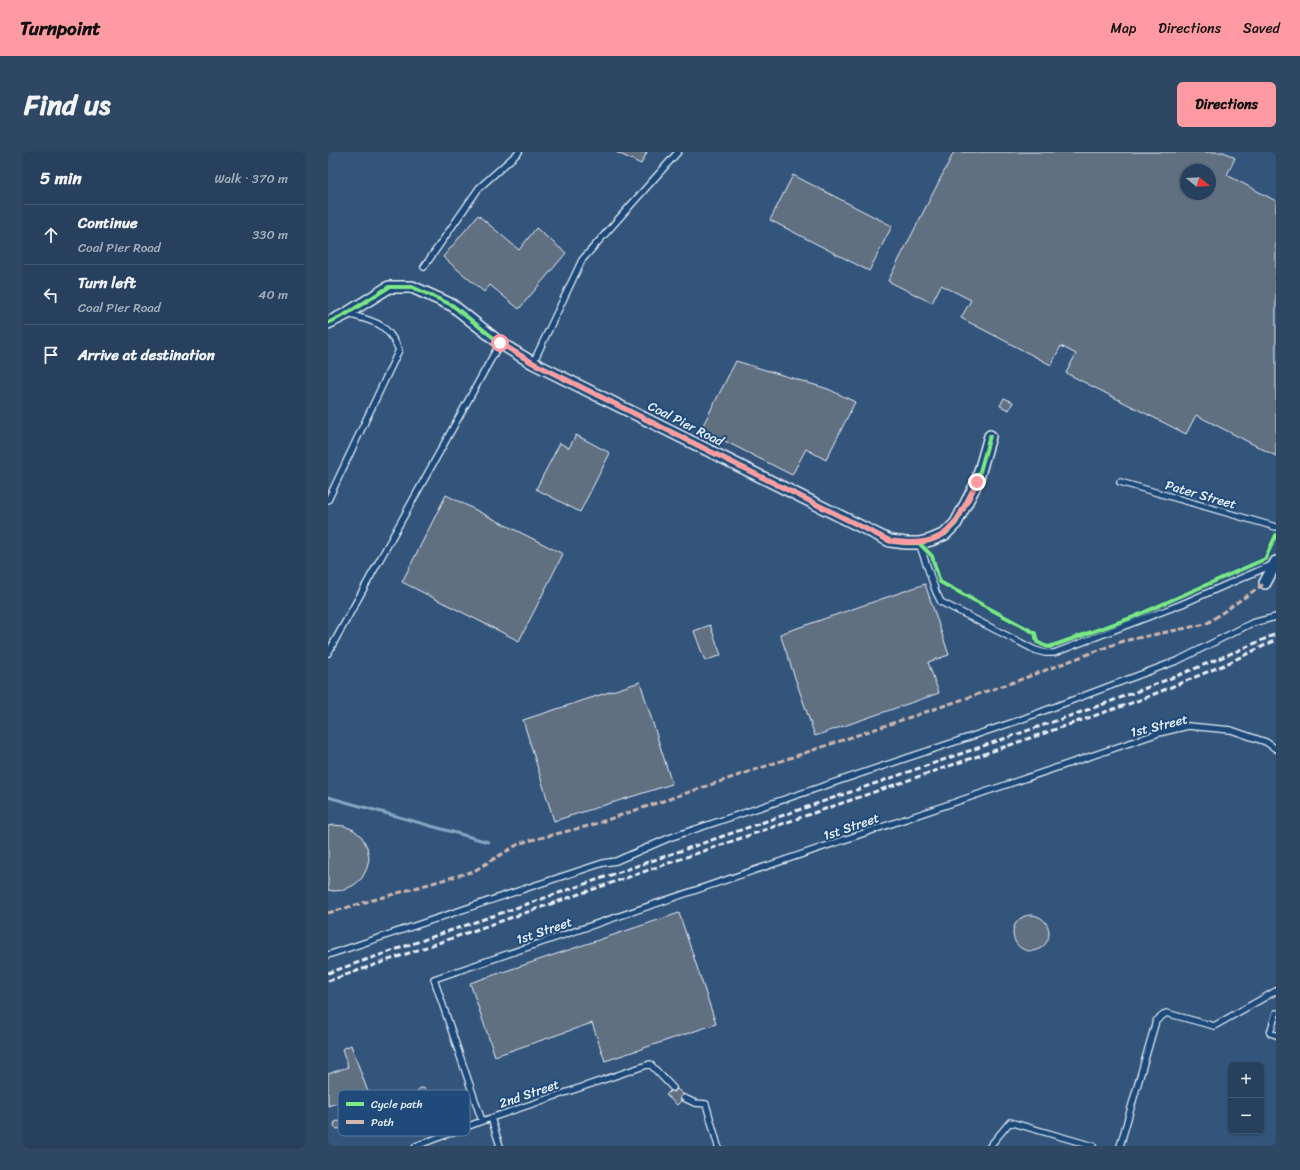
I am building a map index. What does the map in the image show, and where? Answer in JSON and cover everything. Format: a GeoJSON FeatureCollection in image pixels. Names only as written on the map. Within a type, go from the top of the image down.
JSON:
{"type":"FeatureCollection","features":[{"type":"Feature","properties":{"kind":"street","name":"Coal Pier Road"},"geometry":{"type":"LineString","coordinates":[[328,323],[346,314],[389,287],[412,287],[452,305],[500,343],[533,363],[890,541],[919,543],[931,540],[945,534],[956,523],[977,482],[990,436]]}},
{"type":"Feature","properties":{"kind":"street"},"geometry":{"type":"LineString","coordinates":[[1265,583],[1276,563]]}},
{"type":"Feature","properties":{"kind":"lane"},"geometry":{"type":"LineString","coordinates":[[424,267],[479,188],[518,152]]}},
{"type":"Feature","properties":{"kind":"lane"},"geometry":{"type":"LineString","coordinates":[[533,363],[582,260],[678,152]]}},
{"type":"Feature","properties":{"kind":"lane"},"geometry":{"type":"LineString","coordinates":[[328,500],[399,350],[394,339],[382,326],[346,314]]}},
{"type":"Feature","properties":{"kind":"lane"},"geometry":{"type":"LineString","coordinates":[[328,653],[500,343]]}},
{"type":"Feature","properties":{"kind":"lane","name":"Pater Street"},"geometry":{"type":"LineString","coordinates":[[1120,482],[1276,527]]}},
{"type":"Feature","properties":{"kind":"lane"},"geometry":{"type":"LineString","coordinates":[[919,543],[941,602],[1035,650],[1044,653],[1054,652],[1182,604],[1276,563]]}},
{"type":"Feature","properties":{"kind":"lane"},"geometry":{"type":"LineString","coordinates":[[328,956],[530,887],[603,863],[616,861],[669,838],[1017,721],[1179,660],[1252,623],[1276,617]]}},
{"type":"Feature","properties":{"kind":"lane","name":"1st Street"},"geometry":{"type":"LineString","coordinates":[[482,1121],[434,979],[1159,733],[1188,726],[1232,730],[1266,742],[1276,749]]}},
{"type":"Feature","properties":{"kind":"lane"},"geometry":{"type":"LineString","coordinates":[[1120,1146],[1156,1021],[1166,1013],[1214,1026],[1276,991]]}},
{"type":"Feature","properties":{"kind":"lane"},"geometry":{"type":"LineString","coordinates":[[1276,1014],[1270,1033],[1276,1035]]}},
{"type":"Feature","properties":{"kind":"lane","name":"2nd Street"},"geometry":{"type":"LineString","coordinates":[[470,1126],[650,1064],[672,1088]]}},
{"type":"Feature","properties":{"kind":"lane"},"geometry":{"type":"LineString","coordinates":[[684,1098],[695,1103],[706,1104],[718,1146]]}},
{"type":"Feature","properties":{"kind":"lane"},"geometry":{"type":"LineString","coordinates":[[491,1118],[500,1146]]}},
{"type":"Feature","properties":{"kind":"lane"},"geometry":{"type":"LineString","coordinates":[[990,1146],[1010,1122],[1093,1146]]}},
{"type":"Feature","properties":{"kind":"lane","name":"2nd Street"},"geometry":{"type":"LineString","coordinates":[[416,1146],[442,1136]]}},
{"type":"Feature","properties":{"kind":"building"},"geometry":{"type":"Polygon","coordinates":[[[616,152],[647,152],[641,164],[616,152]]]}},
{"type":"Feature","properties":{"kind":"building"},"geometry":{"type":"Polygon","coordinates":[[[954,152],[1224,152],[1235,158],[1227,175],[1276,201],[1276,456],[1196,415],[1186,434],[1066,373],[1076,354],[1061,346],[1051,365],[961,318],[971,300],[941,285],[932,303],[888,281],[954,152]]]}},
{"type":"Feature","properties":{"kind":"building"},"geometry":{"type":"Polygon","coordinates":[[[793,175],[892,226],[869,271],[770,220],[793,175]]]}},
{"type":"Feature","properties":{"kind":"building"},"geometry":{"type":"Polygon","coordinates":[[[478,215],[519,250],[536,228],[566,253],[519,309],[490,285],[484,292],[443,257],[478,215]]]}},
{"type":"Feature","properties":{"kind":"building"},"geometry":{"type":"Polygon","coordinates":[[[736,361],[828,389],[855,402],[826,460],[806,449],[792,475],[701,429],[736,361]]]}},
{"type":"Feature","properties":{"kind":"building"},"geometry":{"type":"Polygon","coordinates":[[[1004,398],[1013,402],[1009,410],[1000,406],[1004,398]]]}},
{"type":"Feature","properties":{"kind":"building"},"geometry":{"type":"Polygon","coordinates":[[[576,435],[610,453],[580,512],[536,489],[560,443],[569,448],[576,435]]]}},
{"type":"Feature","properties":{"kind":"building"},"geometry":{"type":"Polygon","coordinates":[[[446,495],[563,554],[519,641],[402,582],[446,495]]]}},
{"type":"Feature","properties":{"kind":"building"},"geometry":{"type":"Polygon","coordinates":[[[925,584],[949,655],[928,662],[939,693],[815,736],[780,634],[925,584]]]}},
{"type":"Feature","properties":{"kind":"building"},"geometry":{"type":"Polygon","coordinates":[[[710,625],[721,655],[705,661],[694,631],[710,625]]]}},
{"type":"Feature","properties":{"kind":"building"},"geometry":{"type":"Polygon","coordinates":[[[640,682],[672,784],[554,821],[523,720],[640,682]]]}},
{"type":"Feature","properties":{"kind":"building"},"geometry":{"type":"Polygon","coordinates":[[[328,826],[344,826],[354,830],[362,837],[367,847],[369,858],[367,868],[362,878],[354,885],[344,890],[334,891],[328,890],[328,826]]]}},
{"type":"Feature","properties":{"kind":"building"},"geometry":{"type":"Polygon","coordinates":[[[679,913],[716,1024],[605,1061],[592,1023],[495,1056],[470,983],[679,913]]]}},
{"type":"Feature","properties":{"kind":"building"},"geometry":{"type":"Polygon","coordinates":[[[1035,915],[1044,920],[1048,926],[1048,940],[1044,946],[1035,951],[1027,951],[1018,946],[1014,940],[1013,929],[1018,920],[1024,916],[1035,915]]]}},
{"type":"Feature","properties":{"kind":"building"},"geometry":{"type":"Polygon","coordinates":[[[351,1045],[367,1090],[338,1090],[338,1102],[328,1106],[328,1074],[348,1067],[342,1049],[351,1045]]]}},
{"type":"Feature","properties":{"kind":"building"},"geometry":{"type":"Polygon","coordinates":[[[420,1088],[426,1090],[418,1090],[420,1088]]]}},
{"type":"Feature","properties":{"kind":"building"},"geometry":{"type":"Polygon","coordinates":[[[677,1089],[683,1094],[680,1097],[681,1101],[677,1105],[666,1095],[670,1091],[674,1092],[677,1089]]]}},
{"type":"Feature","properties":{"kind":"building"},"geometry":{"type":"Polygon","coordinates":[[[338,1121],[338,1129],[334,1127],[334,1123],[338,1121]]]}},
{"type":"Feature","properties":{"kind":"waterway"},"geometry":{"type":"LineString","coordinates":[[328,797],[488,842]]}},
{"type":"Feature","properties":{"kind":"railway"},"geometry":{"type":"LineString","coordinates":[[328,973],[1090,709],[1184,673],[1276,634]]}},
{"type":"Feature","properties":{"kind":"railway"},"geometry":{"type":"LineString","coordinates":[[328,981],[1140,700],[1224,665],[1276,640]]}},
{"type":"Feature","properties":{"kind":"marked path"},"geometry":{"type":"LineString","coordinates":[[328,913],[474,871],[520,843],[592,825],[1014,682],[1123,641],[1206,624],[1265,583]]}},
{"type":"Feature","properties":{"kind":"cycle path"},"geometry":{"type":"LineString","coordinates":[[328,323],[346,314],[389,287],[412,287],[452,305],[500,343],[533,363],[890,541],[919,543],[931,540],[945,534],[956,523],[977,482],[990,436]]}},
{"type":"Feature","properties":{"kind":"cycle path"},"geometry":{"type":"LineString","coordinates":[[919,543],[932,556],[940,582],[1035,633],[1037,642],[1049,647],[1131,618],[1265,559],[1276,535]]}},
{"type":"Feature","properties":{"kind":"route"},"geometry":{"type":"LineString","coordinates":[[500,343],[533,363],[890,541],[919,543],[945,534],[956,523],[977,482]]}}]}
